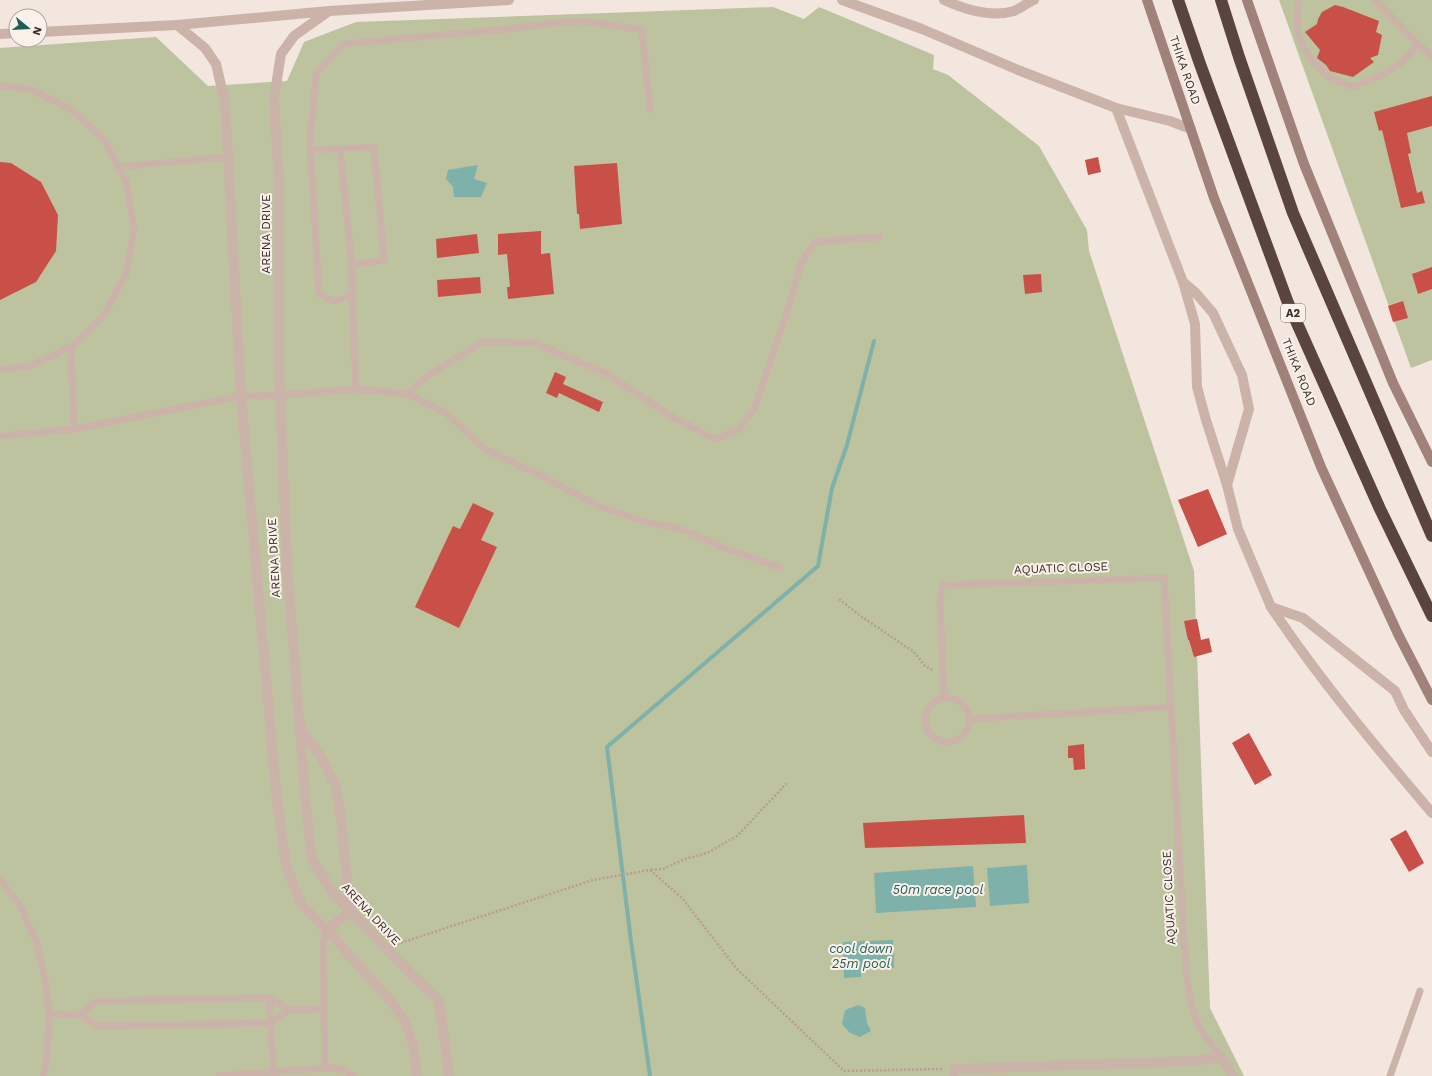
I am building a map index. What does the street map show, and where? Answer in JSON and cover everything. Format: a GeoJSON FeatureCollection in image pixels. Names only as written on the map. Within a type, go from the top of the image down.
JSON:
{"type":"FeatureCollection","features":[{"type":"Feature","properties":{"kind":"highway","name":"THIKA ROAD"},"geometry":{"type":"LineString","coordinates":[[1178,0],[1288,303],[1380,509],[1432,616]]}},
{"type":"Feature","properties":{"kind":"highway"},"geometry":{"type":"LineString","coordinates":[[1221,0],[1239,57],[1293,213],[1432,536]]}},
{"type":"Feature","properties":{"kind":"main road","name":"THIKA ROAD"},"geometry":{"type":"LineString","coordinates":[[1147,0],[1214,198],[1321,467],[1398,634],[1432,700]]}},
{"type":"Feature","properties":{"kind":"main road"},"geometry":{"type":"LineString","coordinates":[[1247,0],[1304,164],[1393,383],[1432,462]]}},
{"type":"Feature","properties":{"kind":"street"},"geometry":{"type":"LineString","coordinates":[[48,32],[177,25],[329,11],[509,0]]}},
{"type":"Feature","properties":{"kind":"street"},"geometry":{"type":"LineString","coordinates":[[842,0],[922,29],[1018,70],[1116,108],[1191,129]]}},
{"type":"Feature","properties":{"kind":"street"},"geometry":{"type":"LineString","coordinates":[[944,0],[983,13],[998,14],[1015,10],[1034,0]]}},
{"type":"Feature","properties":{"kind":"street","name":"ARENA DRIVE"},"geometry":{"type":"LineString","coordinates":[[329,11],[294,36],[282,54],[274,98],[279,183],[278,327],[287,566],[312,859],[333,894],[438,1000],[449,1076]]}},
{"type":"Feature","properties":{"kind":"street","name":"ARENA DRIVE"},"geometry":{"type":"LineString","coordinates":[[177,25],[205,48],[216,64],[225,102],[241,396],[276,791],[285,860],[302,905],[394,1006],[406,1024],[413,1045],[417,1076]]}},
{"type":"Feature","properties":{"kind":"street"},"geometry":{"type":"LineString","coordinates":[[1116,108],[1183,282],[1195,324],[1197,387],[1227,485],[1238,529],[1271,607],[1294,642],[1394,768],[1432,813]]}},
{"type":"Feature","properties":{"kind":"street"},"geometry":{"type":"LineString","coordinates":[[1183,282],[1195,292],[1213,313],[1242,375],[1250,409],[1227,485]]}},
{"type":"Feature","properties":{"kind":"street"},"geometry":{"type":"LineString","coordinates":[[1271,607],[1303,618],[1395,692],[1404,710],[1432,752]]}},
{"type":"Feature","properties":{"kind":"street"},"geometry":{"type":"LineString","coordinates":[[300,728],[320,755],[336,786],[341,818],[350,911],[327,931]]}},
{"type":"Feature","properties":{"kind":"street"},"geometry":{"type":"LineString","coordinates":[[954,1073],[1197,1061],[1221,1056]]}},
{"type":"Feature","properties":{"kind":"street","name":"AQUATIC CLOSE"},"geometry":{"type":"LineString","coordinates":[[1221,1056],[1233,1076]]}},
{"type":"Feature","properties":{"kind":"lane"},"geometry":{"type":"LineString","coordinates":[[1300,0],[1298,4],[1297,32],[1309,57],[1329,78],[1353,87],[1382,76],[1402,63],[1418,44]]}},
{"type":"Feature","properties":{"kind":"lane"},"geometry":{"type":"LineString","coordinates":[[1375,0],[1418,44],[1432,56]]}},
{"type":"Feature","properties":{"kind":"lane"},"geometry":{"type":"LineString","coordinates":[[352,296],[334,301],[319,294],[311,150],[316,74],[343,44],[585,21],[642,30],[650,110]]}},
{"type":"Feature","properties":{"kind":"lane"},"geometry":{"type":"LineString","coordinates":[[0,86],[30,89],[71,109],[105,141],[126,182],[134,228],[126,274],[104,314],[71,347],[27,367],[0,369]]}},
{"type":"Feature","properties":{"kind":"lane"},"geometry":{"type":"LineString","coordinates":[[311,150],[374,147],[384,260],[352,265]]}},
{"type":"Feature","properties":{"kind":"lane"},"geometry":{"type":"LineString","coordinates":[[340,148],[352,265],[356,389]]}},
{"type":"Feature","properties":{"kind":"lane"},"geometry":{"type":"LineString","coordinates":[[118,167],[228,157]]}},
{"type":"Feature","properties":{"kind":"lane"},"geometry":{"type":"LineString","coordinates":[[408,394],[423,379],[482,342],[535,342],[607,374],[672,416],[715,439],[738,430],[755,407],[790,302],[800,263],[815,242],[880,237]]}},
{"type":"Feature","properties":{"kind":"lane"},"geometry":{"type":"LineString","coordinates":[[71,347],[74,430]]}},
{"type":"Feature","properties":{"kind":"lane"},"geometry":{"type":"LineString","coordinates":[[0,436],[74,430],[241,396],[281,395],[356,389],[408,394],[446,413],[484,449],[544,476],[600,507],[645,522],[681,529],[724,548],[780,568]]}},
{"type":"Feature","properties":{"kind":"lane","name":"AQUATIC CLOSE"},"geometry":{"type":"LineString","coordinates":[[944,698],[940,600],[943,585],[1164,578],[1184,935],[1189,993],[1196,1019],[1202,1031],[1221,1056]]}},
{"type":"Feature","properties":{"kind":"lane"},"geometry":{"type":"LineString","coordinates":[[944,698],[956,699],[962,703],[966,709],[969,719],[968,729],[963,736],[950,742],[935,740],[926,728],[924,720],[929,706],[935,701],[944,698]]}},
{"type":"Feature","properties":{"kind":"lane"},"geometry":{"type":"LineString","coordinates":[[969,719],[1171,707]]}},
{"type":"Feature","properties":{"kind":"lane"},"geometry":{"type":"LineString","coordinates":[[0,880],[21,907],[37,943],[46,985],[49,1014],[47,1059],[43,1076]]}},
{"type":"Feature","properties":{"kind":"lane"},"geometry":{"type":"LineString","coordinates":[[325,1068],[323,942],[327,931]]}},
{"type":"Feature","properties":{"kind":"lane"},"geometry":{"type":"LineString","coordinates":[[1390,1076],[1420,991]]}},
{"type":"Feature","properties":{"kind":"lane"},"geometry":{"type":"LineString","coordinates":[[78,1015],[97,1001],[270,998],[290,1010]]}},
{"type":"Feature","properties":{"kind":"lane"},"geometry":{"type":"LineString","coordinates":[[270,998],[270,1023],[274,1072]]}},
{"type":"Feature","properties":{"kind":"lane"},"geometry":{"type":"LineString","coordinates":[[49,1014],[78,1015],[100,1026],[270,1023],[290,1010],[323,1009]]}},
{"type":"Feature","properties":{"kind":"lane"},"geometry":{"type":"LineString","coordinates":[[219,1076],[333,1068],[348,1072],[352,1076]]}},
{"type":"Feature","properties":{"kind":"path"},"geometry":{"type":"LineString","coordinates":[[839,599],[862,617],[914,652],[925,666],[943,675]]}},
{"type":"Feature","properties":{"kind":"path"},"geometry":{"type":"LineString","coordinates":[[385,948],[593,880],[663,869],[685,859],[707,853],[737,836],[788,782]]}},
{"type":"Feature","properties":{"kind":"path"},"geometry":{"type":"LineString","coordinates":[[650,870],[682,898],[737,969],[844,1071],[954,1073]]}},
{"type":"Feature","properties":{"kind":"green space"},"geometry":{"type":"Polygon","coordinates":[[[1279,0],[1432,0],[1432,360],[1411,368],[1279,0]]]}},
{"type":"Feature","properties":{"kind":"green space"},"geometry":{"type":"Polygon","coordinates":[[[773,7],[804,19],[819,7],[934,55],[933,69],[948,75],[1039,146],[1087,230],[1089,251],[1194,571],[1210,1008],[1244,1076],[0,1076],[0,48],[48,48],[48,45],[156,37],[208,86],[287,81],[304,42],[356,22],[773,7]]]}},
{"type":"Feature","properties":{"kind":"water"},"geometry":{"type":"Polygon","coordinates":[[[478,165],[474,179],[487,183],[481,197],[454,197],[453,187],[446,179],[448,170],[478,165]]]}},
{"type":"Feature","properties":{"kind":"water"},"geometry":{"type":"Polygon","coordinates":[[[1027,865],[1029,903],[990,906],[987,868],[1027,865]]]}},
{"type":"Feature","properties":{"kind":"water","name":"50m race pool"},"geometry":{"type":"Polygon","coordinates":[[[973,866],[976,907],[876,913],[874,873],[973,866]]]}},
{"type":"Feature","properties":{"kind":"water","name":"cool down 25m pool"},"geometry":{"type":"Polygon","coordinates":[[[893,940],[894,968],[861,969],[861,977],[844,978],[843,942],[893,940]]]}},
{"type":"Feature","properties":{"kind":"water"},"geometry":{"type":"Polygon","coordinates":[[[858,1005],[865,1008],[867,1023],[871,1031],[860,1037],[850,1033],[842,1024],[845,1010],[858,1005]]]}},
{"type":"Feature","properties":{"kind":"building"},"geometry":{"type":"Polygon","coordinates":[[[1335,5],[1379,21],[1376,32],[1382,35],[1378,55],[1370,58],[1374,62],[1353,77],[1330,71],[1326,65],[1317,58],[1320,50],[1305,32],[1317,24],[1322,12],[1335,5]]]}},
{"type":"Feature","properties":{"kind":"building"},"geometry":{"type":"Polygon","coordinates":[[[1432,96],[1432,126],[1407,133],[1411,153],[1408,154],[1417,193],[1422,191],[1425,203],[1401,208],[1382,130],[1379,131],[1374,112],[1432,96]]]}},
{"type":"Feature","properties":{"kind":"building"},"geometry":{"type":"Polygon","coordinates":[[[1098,157],[1101,172],[1088,175],[1085,160],[1098,157]]]}},
{"type":"Feature","properties":{"kind":"building"},"geometry":{"type":"Polygon","coordinates":[[[0,162],[11,163],[41,182],[58,215],[56,251],[36,282],[0,300],[0,162]]]}},
{"type":"Feature","properties":{"kind":"building"},"geometry":{"type":"Polygon","coordinates":[[[617,163],[622,224],[580,229],[579,214],[577,214],[574,166],[617,163]]]}},
{"type":"Feature","properties":{"kind":"building"},"geometry":{"type":"Polygon","coordinates":[[[541,231],[541,254],[550,253],[554,294],[508,299],[507,287],[510,287],[507,254],[498,255],[498,234],[541,231]]]}},
{"type":"Feature","properties":{"kind":"building"},"geometry":{"type":"Polygon","coordinates":[[[477,234],[479,253],[437,258],[436,239],[477,234]]]}},
{"type":"Feature","properties":{"kind":"building"},"geometry":{"type":"Polygon","coordinates":[[[1432,267],[1432,289],[1418,294],[1412,274],[1432,267]]]}},
{"type":"Feature","properties":{"kind":"building"},"geometry":{"type":"Polygon","coordinates":[[[1041,274],[1042,292],[1025,294],[1023,275],[1041,274]]]}},
{"type":"Feature","properties":{"kind":"building"},"geometry":{"type":"Polygon","coordinates":[[[480,277],[481,293],[438,297],[437,280],[480,277]]]}},
{"type":"Feature","properties":{"kind":"building"},"geometry":{"type":"Polygon","coordinates":[[[1403,301],[1408,318],[1393,322],[1388,306],[1403,301]]]}},
{"type":"Feature","properties":{"kind":"building"},"geometry":{"type":"Polygon","coordinates":[[[555,372],[566,377],[563,384],[603,402],[599,412],[559,393],[557,398],[546,393],[555,372]]]}},
{"type":"Feature","properties":{"kind":"building"},"geometry":{"type":"Polygon","coordinates":[[[1208,489],[1227,534],[1198,547],[1178,500],[1208,489]]]}},
{"type":"Feature","properties":{"kind":"building"},"geometry":{"type":"Polygon","coordinates":[[[473,503],[494,513],[481,540],[497,547],[459,628],[415,607],[453,526],[460,529],[473,503]]]}},
{"type":"Feature","properties":{"kind":"building"},"geometry":{"type":"Polygon","coordinates":[[[1197,619],[1201,640],[1209,638],[1212,652],[1194,657],[1188,640],[1184,621],[1197,619]]]}},
{"type":"Feature","properties":{"kind":"building"},"geometry":{"type":"Polygon","coordinates":[[[1249,733],[1272,775],[1255,785],[1232,743],[1249,733]]]}},
{"type":"Feature","properties":{"kind":"building"},"geometry":{"type":"Polygon","coordinates":[[[1084,744],[1085,769],[1074,770],[1073,758],[1068,758],[1068,746],[1084,744]]]}},
{"type":"Feature","properties":{"kind":"building"},"geometry":{"type":"Polygon","coordinates":[[[1024,815],[1026,843],[865,848],[863,823],[1024,815]]]}},
{"type":"Feature","properties":{"kind":"building"},"geometry":{"type":"Polygon","coordinates":[[[1406,830],[1424,863],[1409,872],[1390,839],[1406,830]]]}},
{"type":"Feature","properties":{"kind":"waterway"},"geometry":{"type":"LineString","coordinates":[[650,1076],[631,941],[607,747],[818,566],[832,488],[847,445],[874,341]]}}]}
